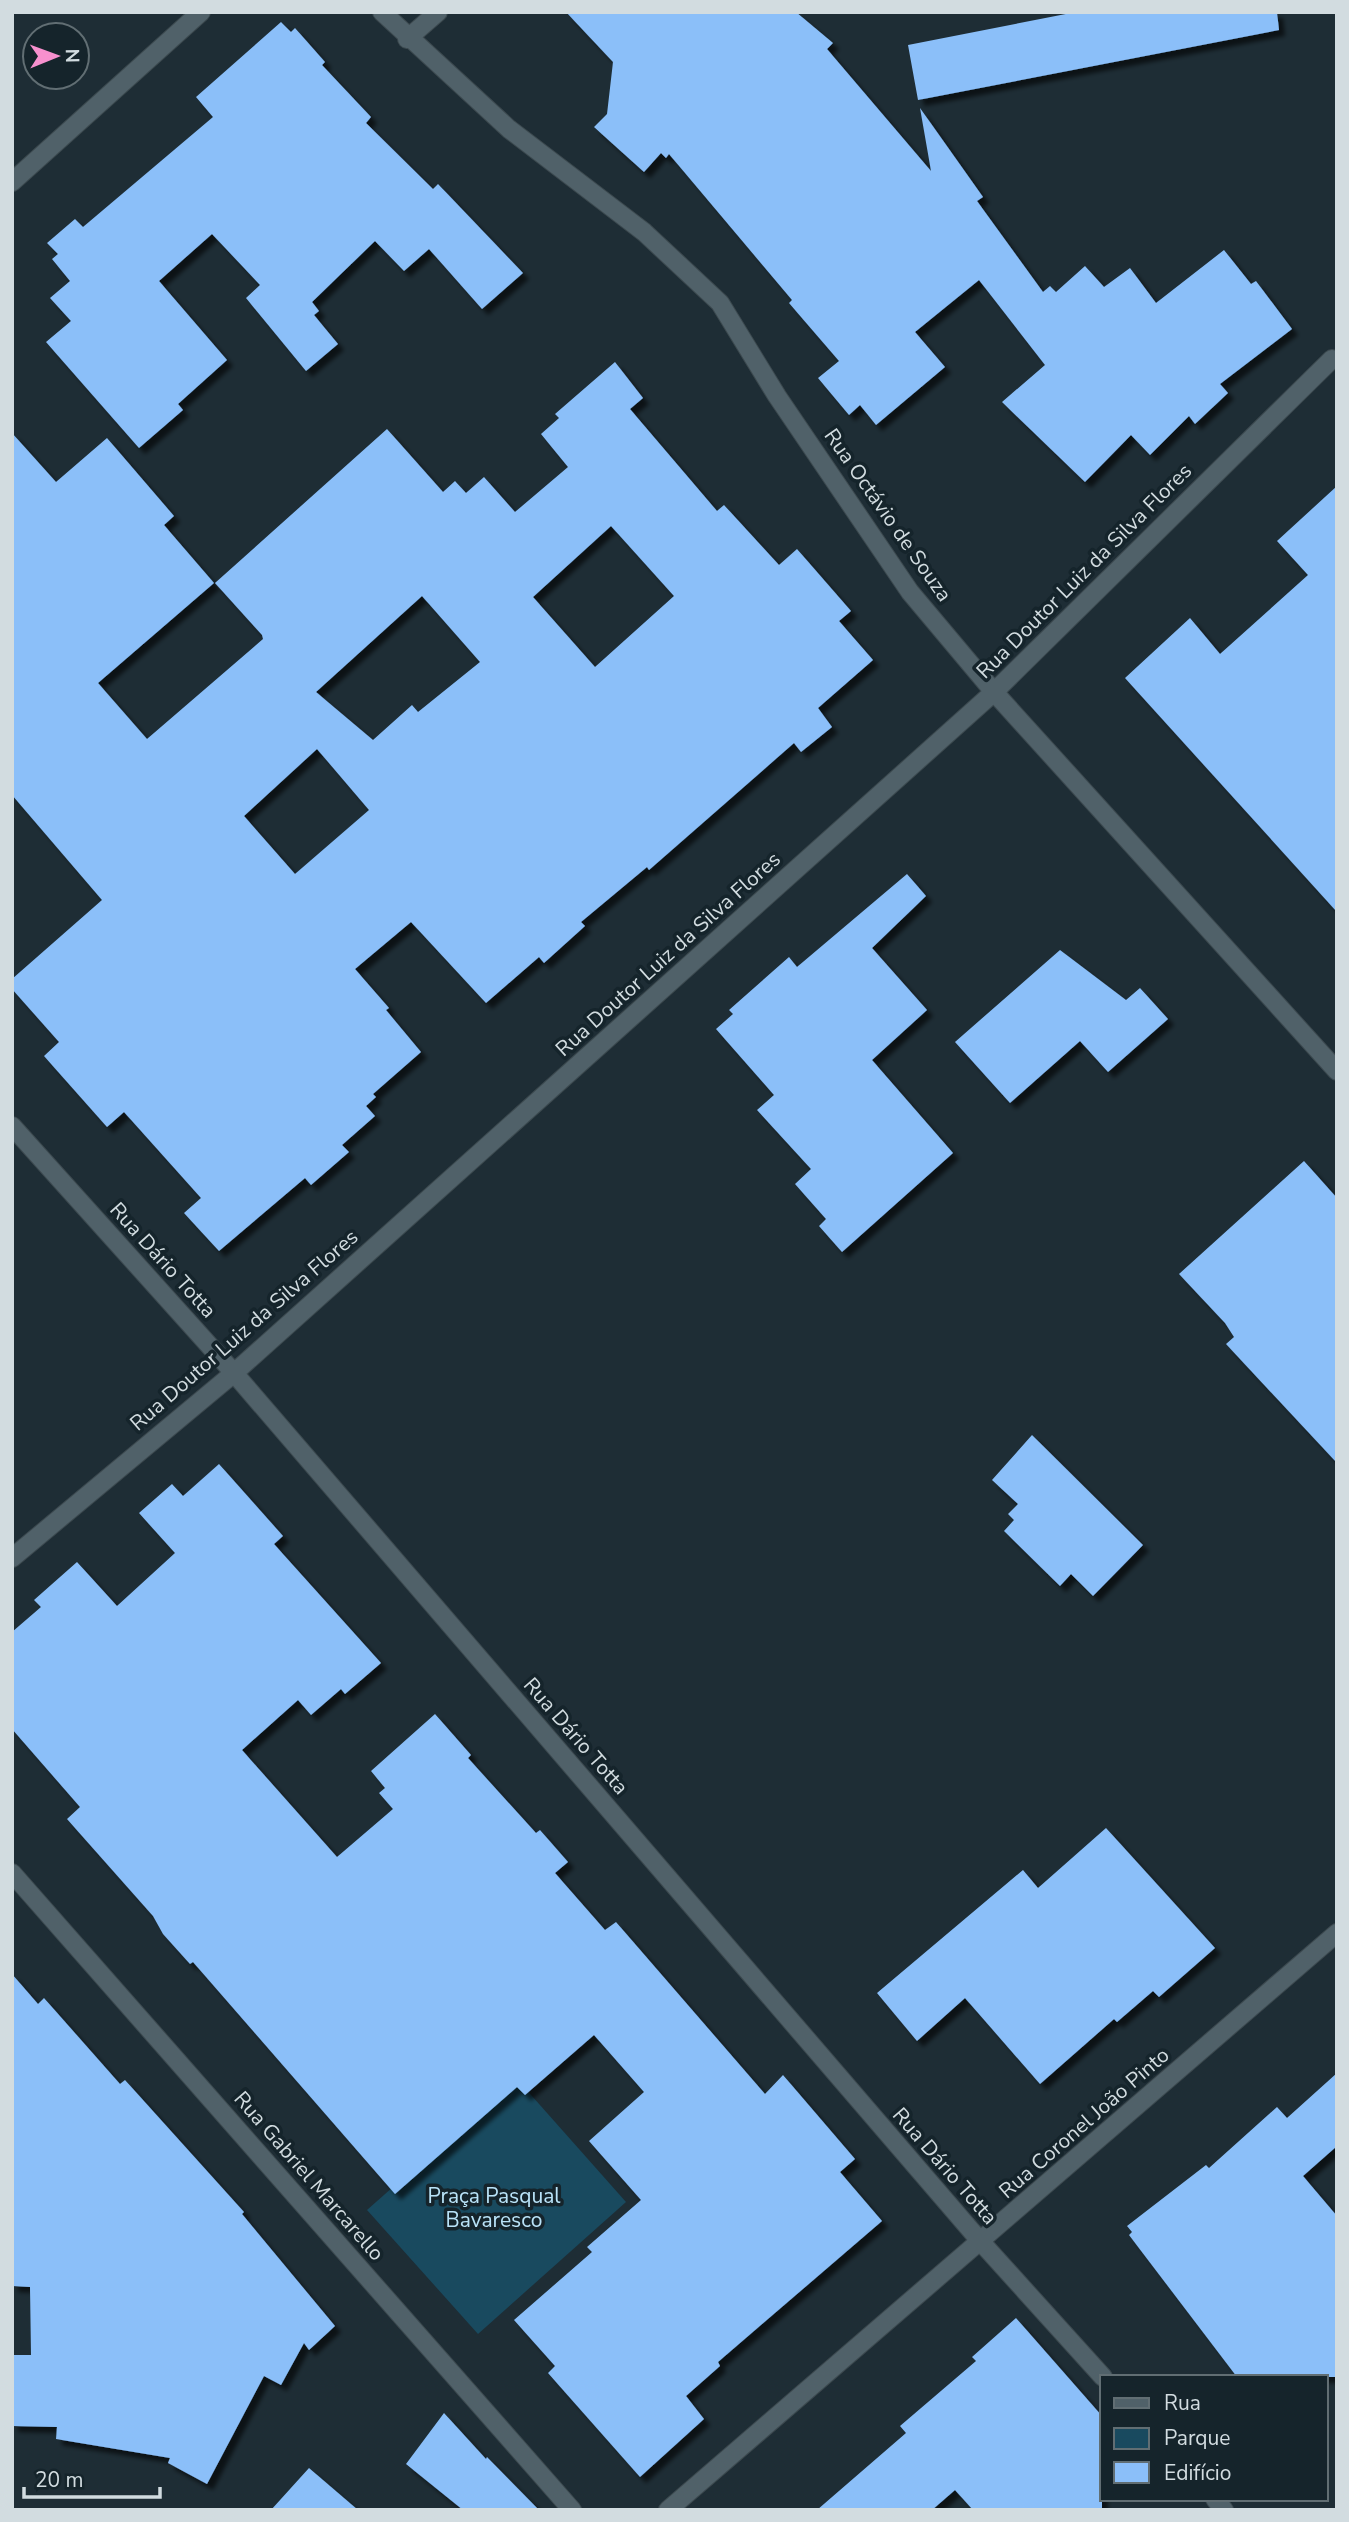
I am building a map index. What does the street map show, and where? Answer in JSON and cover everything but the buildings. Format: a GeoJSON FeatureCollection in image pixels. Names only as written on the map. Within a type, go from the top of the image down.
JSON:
{"type":"FeatureCollection","features":[{"type":"Feature","properties":{"kind":"street"},"geometry":{"type":"LineString","coordinates":[[12,182],[201,12]]}},
{"type":"Feature","properties":{"kind":"street","name":"Rua Octávio de Souza"},"geometry":{"type":"LineString","coordinates":[[382,12],[407,38],[509,129],[644,232],[720,303],[777,396],[910,592],[994,692],[1337,1071]]}},
{"type":"Feature","properties":{"kind":"street"},"geometry":{"type":"LineString","coordinates":[[407,38],[438,12]]}},
{"type":"Feature","properties":{"kind":"street","name":"Rua Doutor Luiz da Silva Flores"},"geometry":{"type":"LineString","coordinates":[[12,1558],[234,1373],[994,692],[1332,359]]}},
{"type":"Feature","properties":{"kind":"street","name":"Rua Dário Totta"},"geometry":{"type":"LineString","coordinates":[[12,1126],[234,1373],[981,2242],[1101,2375]]}},
{"type":"Feature","properties":{"kind":"street","name":"Rua Gabriel Marcarello"},"geometry":{"type":"LineString","coordinates":[[12,1873],[572,2510]]}},
{"type":"Feature","properties":{"kind":"street","name":"Rua Coronel João Pinto"},"geometry":{"type":"LineString","coordinates":[[668,2510],[1337,1933]]}},
{"type":"Feature","properties":{"kind":"green space","name":"Praça Pasqual Bavaresco"},"geometry":{"type":"Polygon","coordinates":[[[516,2078],[626,2202],[478,2334],[367,2210],[516,2078]]]}}]}
